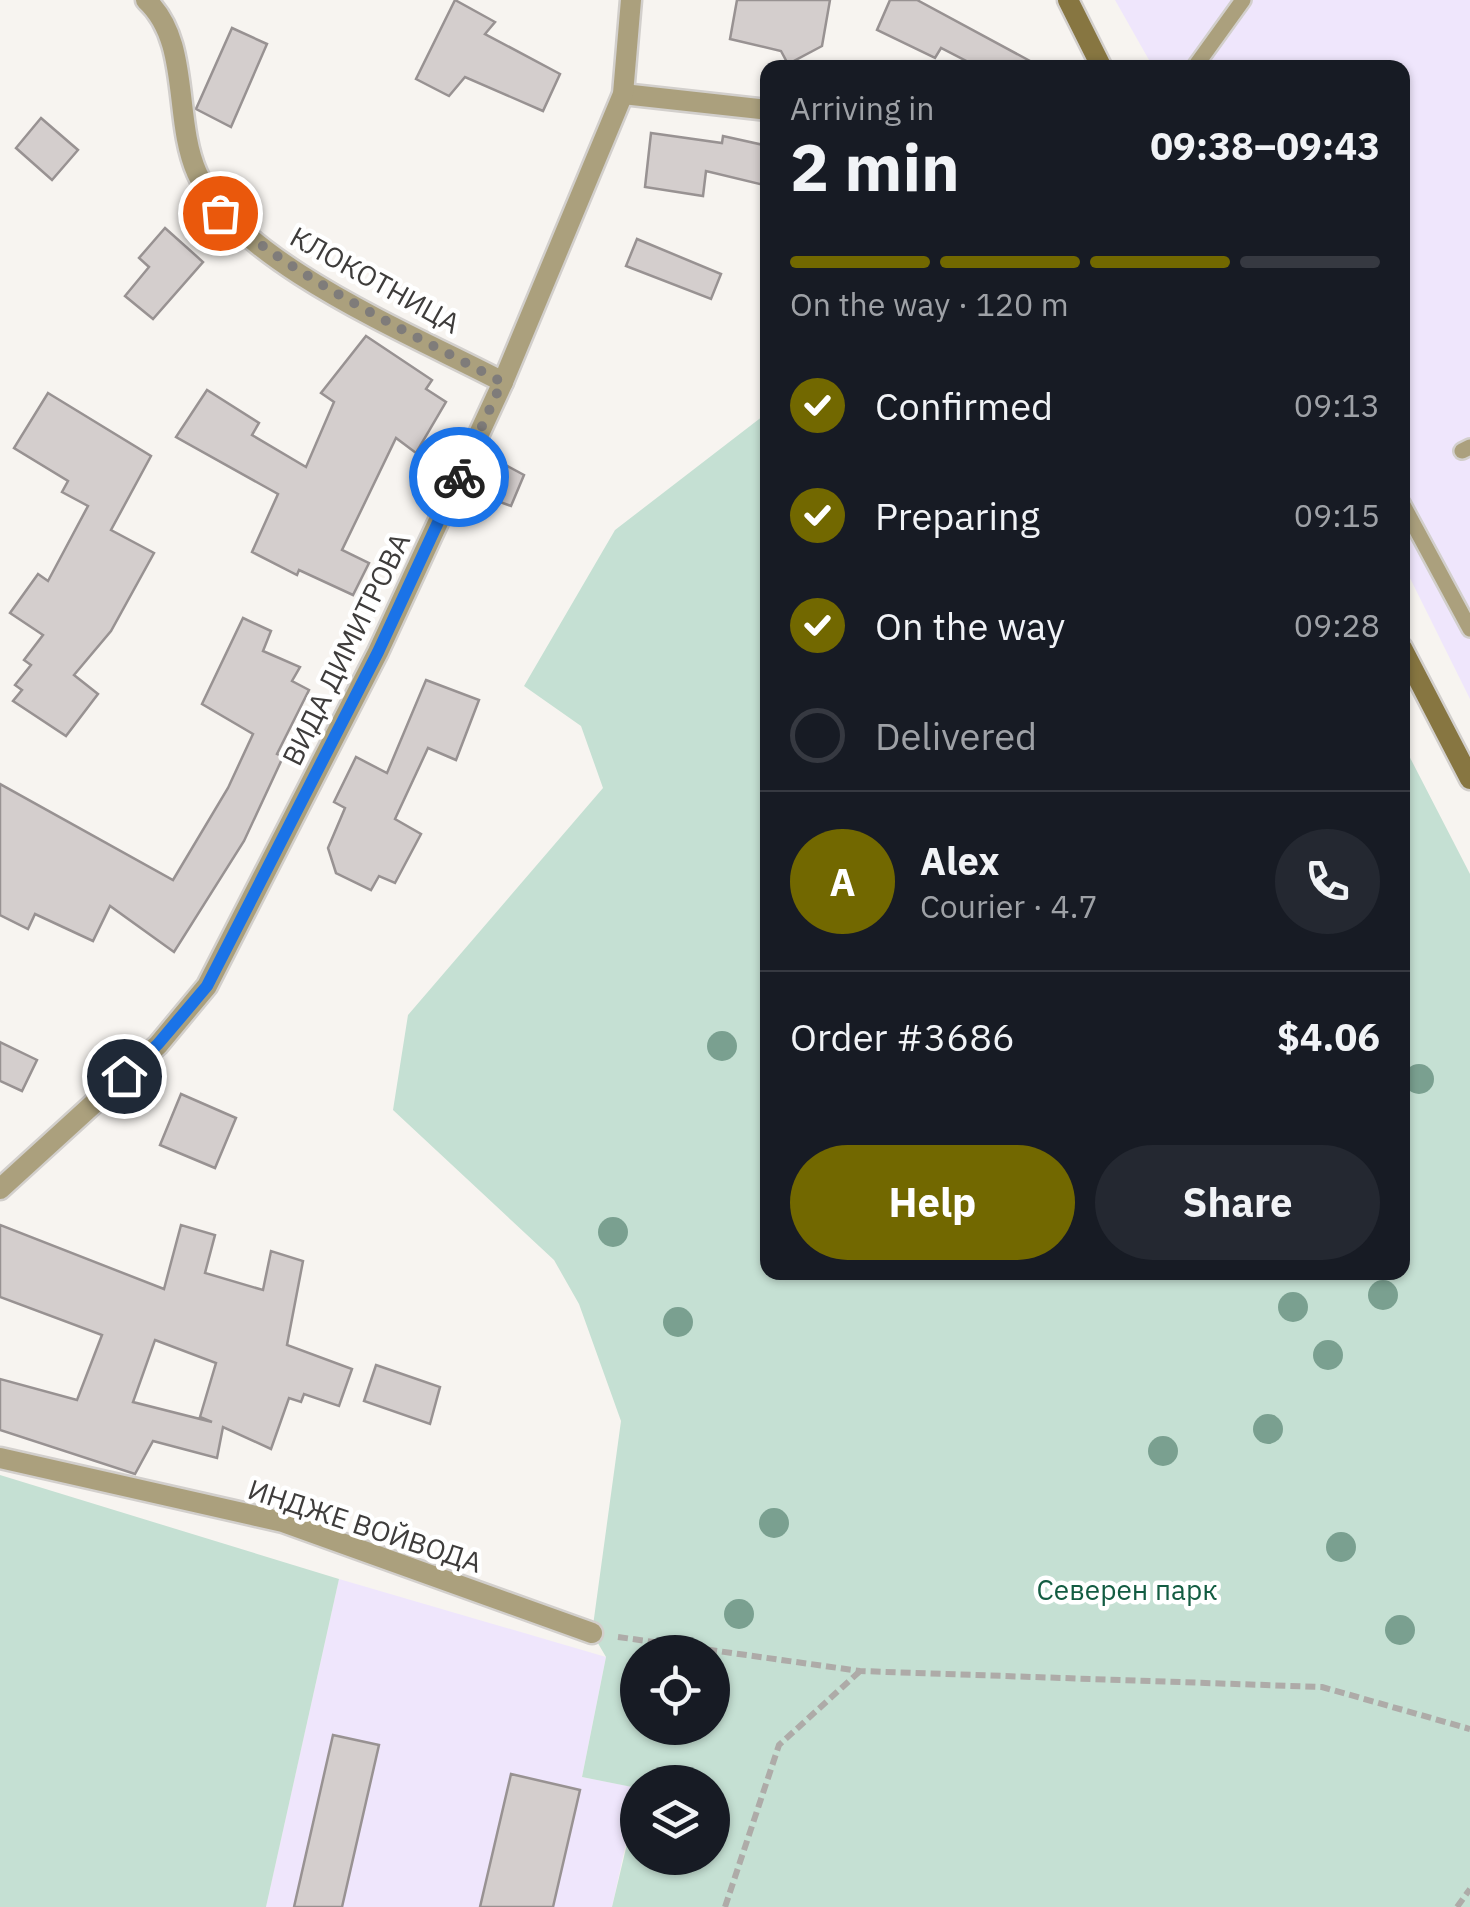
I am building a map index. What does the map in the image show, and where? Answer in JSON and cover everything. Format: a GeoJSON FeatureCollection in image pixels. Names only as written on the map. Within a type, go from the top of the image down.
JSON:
{"type":"FeatureCollection","features":[{"type":"Feature","properties":{"kind":"street","name":"КЛОКОТНИЦА"},"geometry":{"type":"LineString","coordinates":[[146,0],[162,15],[173,50],[185,141],[198,176],[220,213],[262,248],[326,289],[502,382]]}},
{"type":"Feature","properties":{"kind":"street","name":"ВИДА ДИМИТРОВА"},"geometry":{"type":"LineString","coordinates":[[0,1189],[158,1044],[207,986],[378,652],[502,382],[623,94],[630,0]]}},
{"type":"Feature","properties":{"kind":"street"},"geometry":{"type":"LineString","coordinates":[[1068,0],[1098,60]]}},
{"type":"Feature","properties":{"kind":"street"},"geometry":{"type":"LineString","coordinates":[[623,94],[760,109]]}},
{"type":"Feature","properties":{"kind":"street"},"geometry":{"type":"LineString","coordinates":[[1410,663],[1470,778]]}},
{"type":"Feature","properties":{"kind":"street","name":"ИНДЖЕ ВОЙВОДА"},"geometry":{"type":"LineString","coordinates":[[0,1458],[284,1522],[592,1633]]}},
{"type":"Feature","properties":{"kind":"lane"},"geometry":{"type":"LineString","coordinates":[[1200,60],[1243,0]]}},
{"type":"Feature","properties":{"kind":"lane"},"geometry":{"type":"LineString","coordinates":[[1410,518],[1468,628]]}},
{"type":"Feature","properties":{"kind":"path"},"geometry":{"type":"LineString","coordinates":[[592,1633],[860,1671],[1322,1686],[1470,1729]]}},
{"type":"Feature","properties":{"kind":"path"},"geometry":{"type":"LineString","coordinates":[[724,1907],[779,1744],[860,1671]]}},
{"type":"Feature","properties":{"kind":"path"},"geometry":{"type":"LineString","coordinates":[[1457,1907],[1470,1889]]}},
{"type":"Feature","properties":{"kind":"shaded area"},"geometry":{"type":"Polygon","coordinates":[[[1115,0],[1470,0],[1470,699],[1410,578],[1410,60],[1149,60],[1115,0]]]}},
{"type":"Feature","properties":{"kind":"shaded area"},"geometry":{"type":"Polygon","coordinates":[[[339,1579],[606,1657],[582,1777],[620,1784],[620,1870],[612,1907],[266,1907],[339,1579]]]}},
{"type":"Feature","properties":{"kind":"green space","name":"Северен парк"},"geometry":{"type":"Polygon","coordinates":[[[760,418],[760,1280],[1410,1280],[1410,758],[1470,874],[1470,1907],[612,1907],[620,1873],[730,1875],[730,1765],[620,1765],[620,1785],[582,1777],[606,1657],[592,1633],[621,1421],[579,1304],[554,1260],[393,1110],[408,1015],[603,788],[581,726],[524,686],[615,530],[760,418]]]}},
{"type":"Feature","properties":{"kind":"green space"},"geometry":{"type":"Polygon","coordinates":[[[0,1475],[339,1579],[266,1907],[0,1907],[0,1475]]]}},
{"type":"Feature","properties":{"kind":"building"},"geometry":{"type":"Polygon","coordinates":[[[455,0],[495,22],[485,34],[560,74],[543,111],[465,77],[449,96],[416,79],[455,0]]]}},
{"type":"Feature","properties":{"kind":"building"},"geometry":{"type":"Polygon","coordinates":[[[737,0],[830,0],[822,46],[796,60],[786,60],[781,51],[730,39],[737,0]]]}},
{"type":"Feature","properties":{"kind":"building"},"geometry":{"type":"Polygon","coordinates":[[[890,0],[917,0],[1028,60],[964,60],[941,48],[935,58],[877,30],[890,0]]]}},
{"type":"Feature","properties":{"kind":"building"},"geometry":{"type":"Polygon","coordinates":[[[232,28],[267,44],[231,127],[196,109],[232,28]]]}},
{"type":"Feature","properties":{"kind":"building"},"geometry":{"type":"Polygon","coordinates":[[[41,118],[78,150],[52,180],[16,148],[41,118]]]}},
{"type":"Feature","properties":{"kind":"building"},"geometry":{"type":"Polygon","coordinates":[[[651,133],[722,143],[723,136],[760,144],[760,184],[706,171],[703,196],[645,187],[651,133]]]}},
{"type":"Feature","properties":{"kind":"building"},"geometry":{"type":"Polygon","coordinates":[[[165,228],[203,262],[153,319],[125,296],[149,267],[139,258],[165,228]]]}},
{"type":"Feature","properties":{"kind":"building"},"geometry":{"type":"Polygon","coordinates":[[[637,239],[721,274],[711,299],[626,266],[637,239]]]}},
{"type":"Feature","properties":{"kind":"building"},"geometry":{"type":"Polygon","coordinates":[[[366,336],[432,380],[426,389],[446,402],[416,453],[396,438],[342,550],[369,563],[353,595],[299,570],[297,575],[252,552],[278,494],[176,437],[207,390],[259,423],[252,435],[306,467],[334,402],[321,393],[366,336]]]}},
{"type":"Feature","properties":{"kind":"building"},"geometry":{"type":"Polygon","coordinates":[[[48,393],[151,456],[111,530],[154,553],[111,631],[74,675],[98,694],[66,736],[13,701],[22,690],[15,685],[31,665],[24,660],[43,635],[10,613],[38,574],[48,581],[88,506],[62,492],[68,481],[14,448],[48,393]]]}},
{"type":"Feature","properties":{"kind":"building"},"geometry":{"type":"Polygon","coordinates":[[[498,461],[524,475],[511,506],[481,495],[498,461]]]}},
{"type":"Feature","properties":{"kind":"building"},"geometry":{"type":"Polygon","coordinates":[[[243,618],[271,631],[263,651],[300,667],[292,681],[309,690],[277,754],[283,757],[244,841],[174,952],[110,906],[93,941],[35,914],[28,929],[0,915],[0,784],[173,880],[228,788],[253,734],[202,704],[243,618]]]}},
{"type":"Feature","properties":{"kind":"building"},"geometry":{"type":"Polygon","coordinates":[[[426,680],[479,700],[456,760],[428,748],[395,819],[421,834],[395,883],[379,876],[371,890],[336,873],[328,848],[345,808],[334,802],[356,757],[387,773],[426,680]]]}},
{"type":"Feature","properties":{"kind":"building"},"geometry":{"type":"Polygon","coordinates":[[[0,1042],[37,1060],[22,1091],[0,1081],[0,1042]]]}},
{"type":"Feature","properties":{"kind":"building"},"geometry":{"type":"Polygon","coordinates":[[[181,1094],[236,1118],[215,1168],[160,1145],[181,1094]]]}},
{"type":"Feature","properties":{"kind":"building"},"geometry":{"type":"Polygon","coordinates":[[[0,1225],[164,1289],[181,1225],[215,1235],[205,1273],[263,1290],[271,1251],[303,1261],[287,1345],[352,1369],[339,1406],[304,1394],[301,1402],[289,1398],[271,1449],[223,1427],[217,1458],[153,1441],[135,1474],[0,1430],[0,1379],[77,1400],[102,1335],[0,1297],[0,1225]],[[155,1340],[133,1402],[212,1422],[200,1417],[216,1363],[155,1340]]]}},
{"type":"Feature","properties":{"kind":"building"},"geometry":{"type":"Polygon","coordinates":[[[376,1365],[440,1387],[430,1424],[364,1401],[376,1365]]]}},
{"type":"Feature","properties":{"kind":"building"},"geometry":{"type":"Polygon","coordinates":[[[333,1735],[379,1745],[342,1907],[294,1907],[333,1735]]]}},
{"type":"Feature","properties":{"kind":"building"},"geometry":{"type":"Polygon","coordinates":[[[511,1774],[580,1790],[553,1907],[480,1907],[511,1774]]]}},
{"type":"Feature","properties":{"kind":"way so far"},"geometry":{"type":"LineString","coordinates":[[220,213],[262,248],[326,289],[502,382],[459,477]]}},
{"type":"Feature","properties":{"kind":"route"},"geometry":{"type":"LineString","coordinates":[[124,1076],[158,1044],[207,986],[378,652],[459,477]]}}]}
